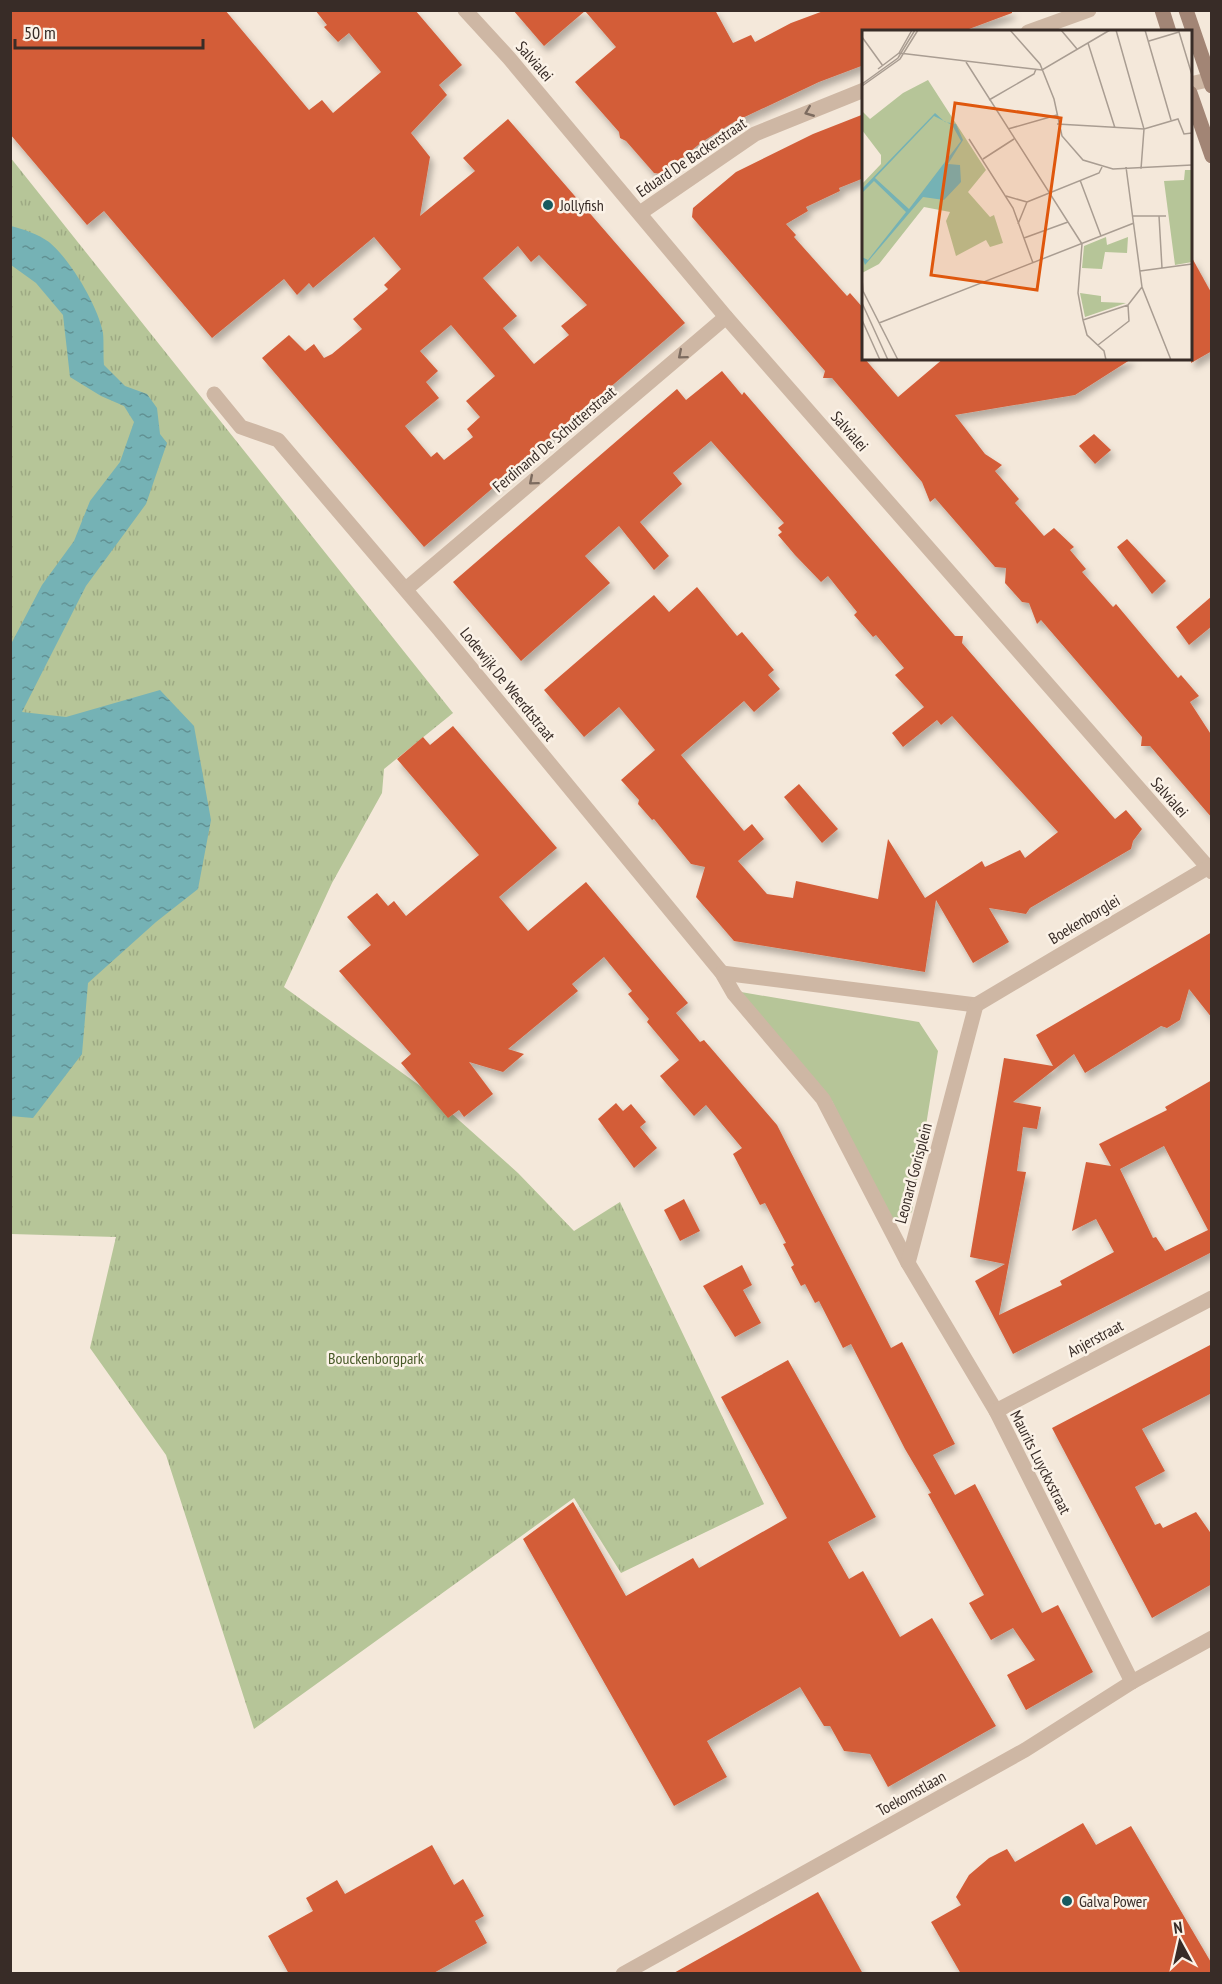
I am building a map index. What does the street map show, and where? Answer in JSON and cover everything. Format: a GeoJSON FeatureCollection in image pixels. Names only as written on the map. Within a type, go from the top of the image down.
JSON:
{"type":"FeatureCollection","features":[{"type":"Feature","properties":{"kind":"street","name":"Salvialei"},"geometry":{"type":"LineString","coordinates":[[465,10],[726,317],[1210,868]]}},
{"type":"Feature","properties":{"kind":"street"},"geometry":{"type":"LineString","coordinates":[[1034,30],[1089,10]]}},
{"type":"Feature","properties":{"kind":"street"},"geometry":{"type":"LineString","coordinates":[[1162,10],[1168,30]]}},
{"type":"Feature","properties":{"kind":"street"},"geometry":{"type":"LineString","coordinates":[[1186,10],[1211,82],[1192,84]]}},
{"type":"Feature","properties":{"kind":"street","name":"Eduard De Backerstraat"},"geometry":{"type":"LineString","coordinates":[[639,213],[755,134],[862,91]]}},
{"type":"Feature","properties":{"kind":"street"},"geometry":{"type":"LineString","coordinates":[[1192,96],[1212,156]]}},
{"type":"Feature","properties":{"kind":"street","name":"Ferdinand De Schutterstraat"},"geometry":{"type":"LineString","coordinates":[[406,589],[726,317]]}},
{"type":"Feature","properties":{"kind":"street","name":"Lodewijk De Weerdtstraat"},"geometry":{"type":"LineString","coordinates":[[214,393],[241,427],[255,434],[278,440],[406,589],[722,973]]}},
{"type":"Feature","properties":{"kind":"street","name":"Boekenborglei"},"geometry":{"type":"LineString","coordinates":[[976,1005],[1210,868]]}},
{"type":"Feature","properties":{"kind":"street"},"geometry":{"type":"LineString","coordinates":[[722,973],[976,1005]]}},
{"type":"Feature","properties":{"kind":"street","name":"Leonard Gorisplein"},"geometry":{"type":"LineString","coordinates":[[722,973],[734,994],[823,1099],[908,1263]]}},
{"type":"Feature","properties":{"kind":"street","name":"Leonard Gorisplein"},"geometry":{"type":"LineString","coordinates":[[908,1263],[976,1005]]}},
{"type":"Feature","properties":{"kind":"street","name":"Maurits Luyckxstraat"},"geometry":{"type":"LineString","coordinates":[[908,1263],[996,1411],[1132,1682]]}},
{"type":"Feature","properties":{"kind":"street","name":"Anjerstraat"},"geometry":{"type":"LineString","coordinates":[[996,1411],[1212,1298]]}},
{"type":"Feature","properties":{"kind":"street","name":"Toekomstlaan"},"geometry":{"type":"LineString","coordinates":[[623,1974],[1025,1750],[1132,1682],[1212,1638]]}},
{"type":"Feature","properties":{"kind":"green space","name":"Bouckenborgpark"},"geometry":{"type":"Polygon","coordinates":[[[10,157],[453,713],[384,769],[382,793],[332,883],[284,987],[423,1088],[518,1173],[574,1231],[620,1202],[764,1504],[621,1573],[574,1498],[254,1729],[166,1455],[90,1348],[116,1237],[11,1234],[10,157]]]}},
{"type":"Feature","properties":{"kind":"green space"},"geometry":{"type":"Polygon","coordinates":[[[741,992],[919,1022],[938,1051],[912,1212],[893,1226],[832,1101],[741,992]]]}},
{"type":"Feature","properties":{"kind":"water"},"geometry":{"type":"Polygon","coordinates":[[[11,226],[30,232],[49,242],[74,271],[100,322],[103,333],[104,365],[125,386],[147,394],[157,408],[160,434],[167,443],[146,504],[86,586],[22,712],[66,717],[160,690],[194,726],[211,820],[198,889],[156,922],[88,983],[82,1054],[33,1118],[10,1116],[11,644],[42,585],[74,541],[90,501],[120,462],[134,422],[124,406],[101,396],[70,377],[63,315],[36,283],[11,265],[11,226]]]}},
{"type":"Feature","properties":{"kind":"building"},"geometry":{"type":"Polygon","coordinates":[[[10,10],[225,10],[309,110],[322,100],[333,113],[381,72],[349,33],[338,42],[324,27],[327,25],[315,10],[415,10],[462,65],[439,85],[447,95],[411,133],[430,157],[420,216],[475,171],[463,158],[508,119],[685,323],[424,547],[262,358],[289,335],[305,351],[314,344],[324,358],[362,329],[353,319],[388,289],[384,285],[401,269],[374,237],[313,288],[309,283],[297,295],[284,279],[212,338],[104,211],[87,225],[10,134],[10,10]],[[518,246],[483,278],[517,316],[503,328],[534,364],[569,335],[561,326],[587,305],[539,255],[531,262],[518,246]],[[451,325],[420,351],[438,371],[426,382],[439,398],[405,426],[431,457],[437,452],[444,460],[473,437],[467,429],[480,417],[466,401],[495,376],[451,325]]]}},
{"type":"Feature","properties":{"kind":"building"},"geometry":{"type":"Polygon","coordinates":[[[513,10],[715,10],[733,43],[751,35],[755,42],[791,23],[826,10],[1012,10],[1012,13],[966,30],[862,30],[862,66],[819,82],[734,122],[702,142],[662,174],[654,173],[626,141],[620,138],[619,132],[575,82],[616,47],[585,11],[544,46],[513,10]]]}},
{"type":"Feature","properties":{"kind":"building"},"geometry":{"type":"Polygon","coordinates":[[[862,115],[862,179],[839,188],[840,191],[806,207],[808,211],[786,224],[796,235],[794,237],[847,296],[850,293],[862,307],[862,360],[866,360],[898,397],[942,360],[1130,360],[1075,395],[955,415],[985,454],[1002,465],[995,471],[1019,499],[1015,503],[1044,536],[1054,528],[1074,547],[1070,550],[1086,569],[1082,572],[1113,607],[1116,604],[1178,678],[1181,675],[1199,696],[1190,702],[1212,736],[1212,818],[1150,746],[1141,746],[1142,737],[1041,620],[1037,624],[1029,603],[1022,602],[1005,583],[1006,568],[995,567],[935,498],[930,502],[922,482],[832,378],[823,378],[825,371],[692,217],[693,208],[736,172],[813,134],[862,115]]]}},
{"type":"Feature","properties":{"kind":"building"},"geometry":{"type":"Polygon","coordinates":[[[1192,258],[1212,294],[1212,351],[1191,363],[1192,258]]]}},
{"type":"Feature","properties":{"kind":"building"},"geometry":{"type":"Polygon","coordinates":[[[722,371],[742,395],[744,392],[955,636],[963,636],[962,643],[1115,819],[1126,810],[1142,829],[1133,841],[1131,849],[1030,908],[1026,914],[989,908],[1009,942],[973,963],[936,900],[925,972],[734,941],[696,897],[705,867],[691,864],[654,819],[652,820],[638,804],[639,800],[621,780],[655,750],[619,707],[584,737],[544,690],[654,595],[669,612],[697,587],[737,636],[742,632],[774,670],[768,675],[780,689],[754,712],[744,701],[681,755],[744,831],[752,824],[764,839],[738,861],[767,894],[793,898],[796,881],[878,899],[888,839],[925,898],[982,861],[985,867],[1020,850],[1025,858],[1058,832],[952,716],[941,725],[937,720],[903,747],[892,733],[924,707],[895,675],[904,668],[876,635],[873,637],[854,615],[857,612],[828,576],[821,582],[795,555],[778,535],[782,532],[778,528],[784,523],[711,441],[673,473],[682,484],[640,522],[669,556],[654,570],[619,526],[585,556],[610,583],[521,661],[453,582],[677,389],[686,400],[722,371]]]}},
{"type":"Feature","properties":{"kind":"building"},"geometry":{"type":"Polygon","coordinates":[[[1094,434],[1111,450],[1095,464],[1079,446],[1094,434]]]}},
{"type":"Feature","properties":{"kind":"building"},"geometry":{"type":"Polygon","coordinates":[[[1127,539],[1166,581],[1152,594],[1117,547],[1127,539]]]}},
{"type":"Feature","properties":{"kind":"building"},"geometry":{"type":"Polygon","coordinates":[[[1212,596],[1212,626],[1189,645],[1176,627],[1212,596]]]}},
{"type":"Feature","properties":{"kind":"building"},"geometry":{"type":"Polygon","coordinates":[[[453,726],[557,848],[499,897],[528,931],[586,882],[688,1003],[676,1013],[700,1042],[704,1040],[777,1125],[891,1348],[902,1342],[955,1444],[933,1455],[955,1495],[975,1484],[1042,1613],[1058,1605],[1093,1672],[1026,1710],[1007,1675],[1035,1660],[1013,1628],[991,1640],[969,1603],[984,1595],[928,1494],[931,1493],[905,1449],[851,1344],[843,1348],[819,1301],[815,1303],[805,1284],[801,1286],[791,1267],[794,1265],[783,1244],[786,1243],[765,1203],[760,1205],[733,1154],[742,1148],[706,1105],[694,1116],[660,1076],[679,1060],[647,1022],[649,1019],[628,994],[632,991],[604,957],[572,984],[578,991],[508,1049],[524,1054],[503,1072],[469,1062],[493,1094],[464,1117],[459,1110],[448,1118],[401,1063],[411,1054],[339,971],[371,945],[347,917],[377,893],[388,906],[394,901],[406,916],[479,855],[397,759],[423,737],[430,745],[453,726]]]}},
{"type":"Feature","properties":{"kind":"building"},"geometry":{"type":"Polygon","coordinates":[[[799,784],[838,829],[822,843],[784,797],[799,784]]]}},
{"type":"Feature","properties":{"kind":"building"},"geometry":{"type":"Polygon","coordinates":[[[1212,932],[1212,1018],[1189,989],[1180,1020],[1167,1028],[1161,1026],[1085,1073],[1074,1054],[1013,1102],[1041,1107],[1037,1129],[1023,1127],[1017,1171],[1026,1172],[999,1315],[1062,1285],[1060,1281],[1114,1252],[1096,1219],[1072,1231],[1086,1162],[1111,1166],[1099,1144],[1167,1110],[1165,1107],[1212,1080],[1212,1252],[1013,1354],[975,1281],[1005,1264],[970,1257],[1004,1058],[1053,1066],[1036,1035],[1212,932]],[[1164,1146],[1120,1169],[1153,1238],[1156,1237],[1165,1251],[1208,1230],[1164,1146]]]}},
{"type":"Feature","properties":{"kind":"building"},"geometry":{"type":"Polygon","coordinates":[[[616,1103],[623,1111],[631,1104],[646,1122],[640,1127],[657,1148],[634,1168],[598,1119],[616,1103]]]}},
{"type":"Feature","properties":{"kind":"building"},"geometry":{"type":"Polygon","coordinates":[[[684,1199],[700,1231],[680,1241],[664,1210],[684,1199]]]}},
{"type":"Feature","properties":{"kind":"building"},"geometry":{"type":"Polygon","coordinates":[[[742,1265],[752,1285],[743,1290],[761,1323],[735,1337],[703,1286],[742,1265]]]}},
{"type":"Feature","properties":{"kind":"building"},"geometry":{"type":"Polygon","coordinates":[[[1212,1344],[1212,1393],[1142,1429],[1165,1471],[1135,1487],[1155,1525],[1160,1523],[1163,1528],[1196,1512],[1212,1535],[1212,1584],[1152,1618],[1052,1428],[1212,1344]]]}},
{"type":"Feature","properties":{"kind":"building"},"geometry":{"type":"Polygon","coordinates":[[[788,1360],[876,1517],[828,1542],[849,1579],[863,1571],[900,1637],[932,1618],[996,1726],[888,1787],[870,1754],[844,1751],[830,1726],[824,1726],[800,1687],[707,1741],[727,1777],[674,1806],[523,1539],[573,1502],[626,1596],[693,1558],[699,1568],[787,1518],[721,1397],[788,1360]]]}},
{"type":"Feature","properties":{"kind":"building","name":"Galva Power"},"geometry":{"type":"Polygon","coordinates":[[[1083,1823],[1096,1845],[1131,1826],[1212,1964],[1212,1974],[961,1974],[931,1922],[961,1905],[956,1897],[969,1875],[989,1858],[1007,1849],[1015,1862],[1083,1823]]]}},
{"type":"Feature","properties":{"kind":"building"},"geometry":{"type":"Polygon","coordinates":[[[432,1845],[454,1885],[463,1879],[484,1916],[475,1921],[487,1943],[432,1974],[289,1974],[268,1936],[313,1911],[306,1898],[337,1880],[345,1894],[432,1845]]]}},
{"type":"Feature","properties":{"kind":"building"},"geometry":{"type":"Polygon","coordinates":[[[818,1892],[863,1974],[672,1974],[818,1892]]]}},
{"type":"Feature","properties":{"kind":"place","name":"Jollyfish"},"geometry":{"type":"Point","coordinates":[548,205]}},
{"type":"Feature","properties":{"kind":"place","name":"Galva Power"},"geometry":{"type":"Point","coordinates":[1067,1901]}}]}
